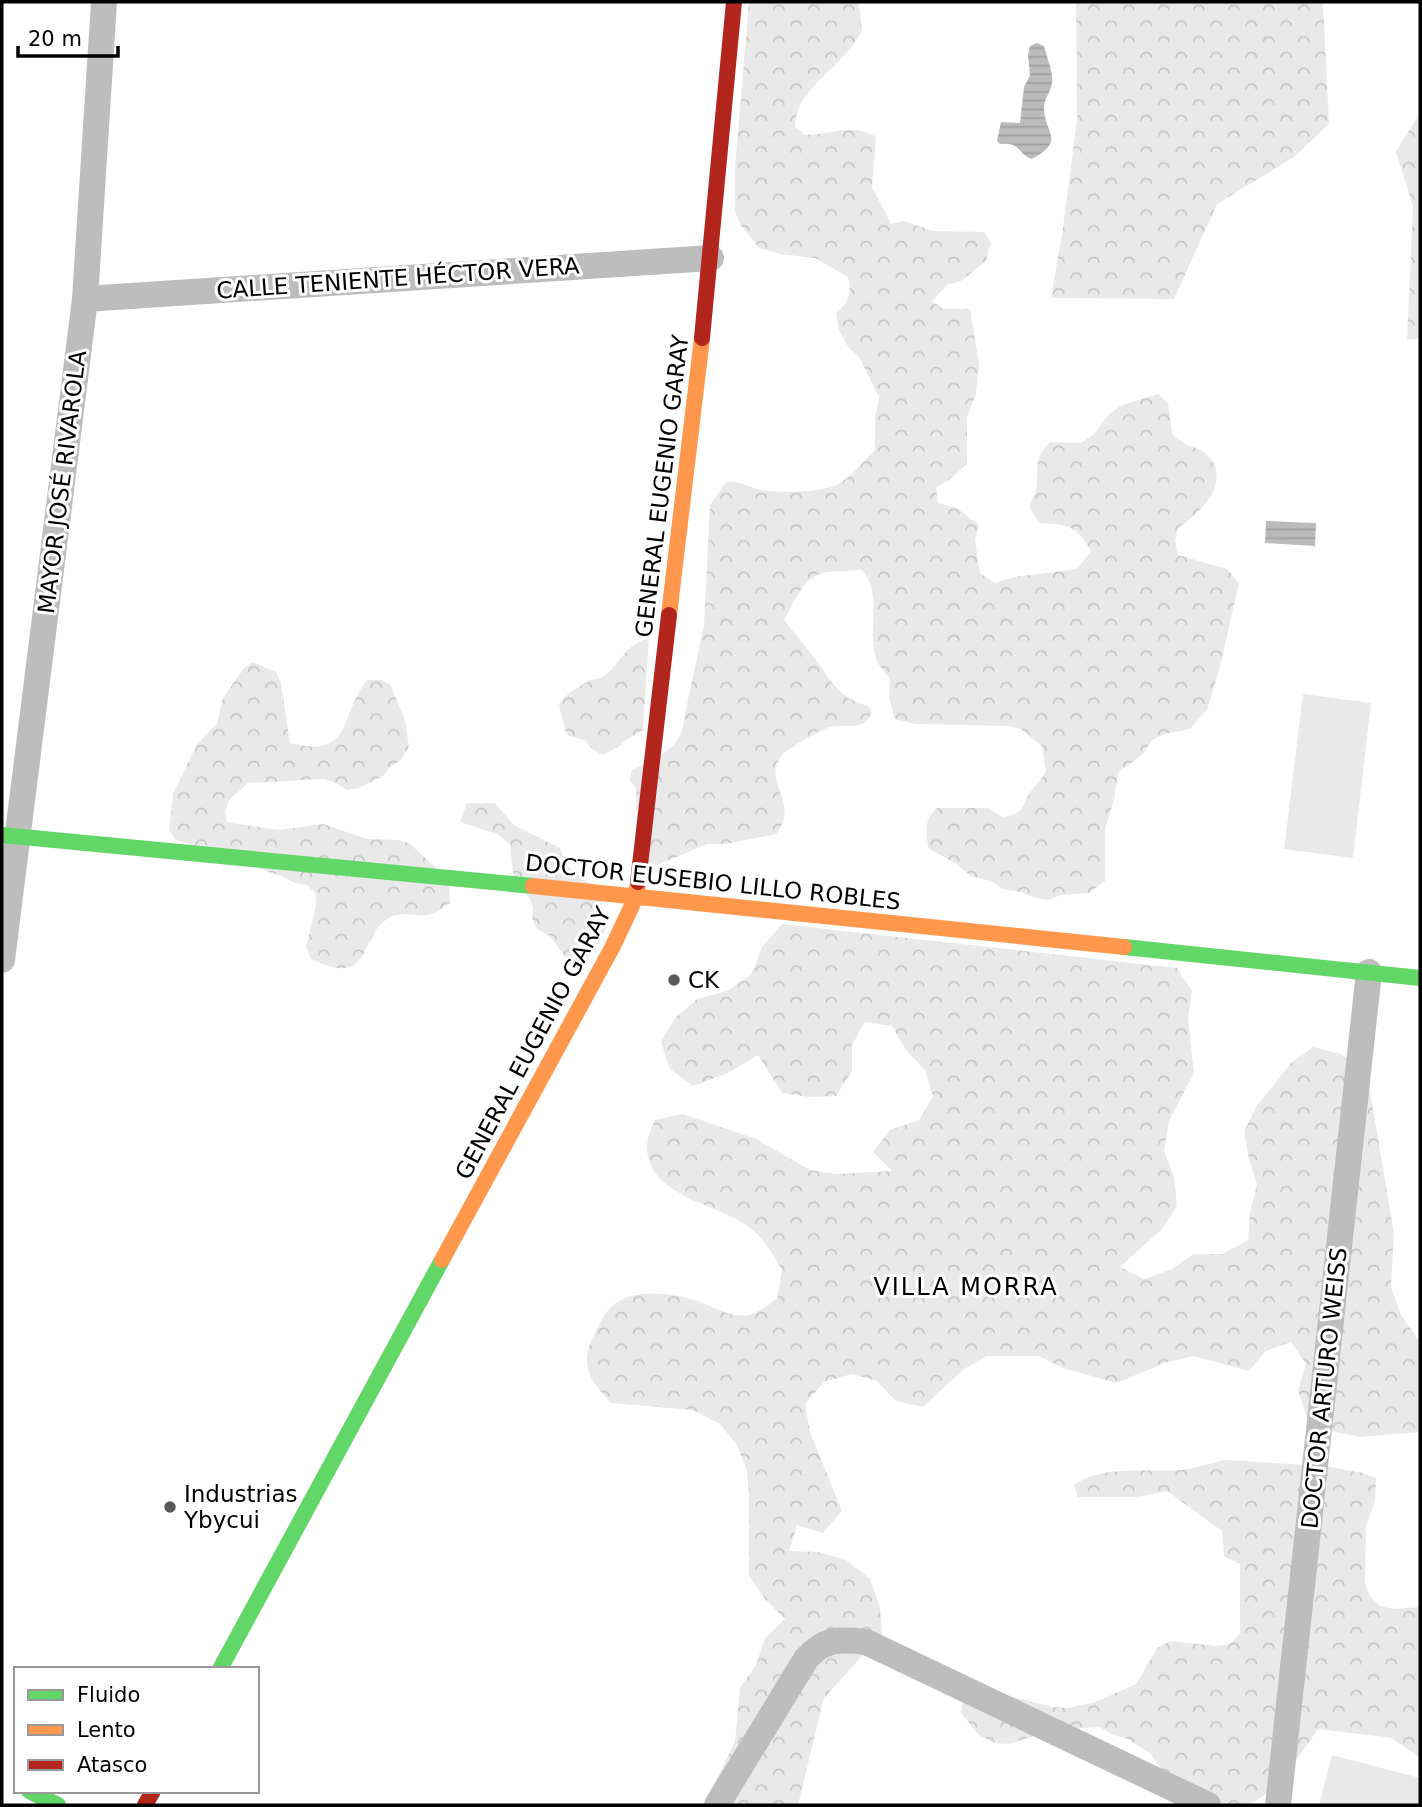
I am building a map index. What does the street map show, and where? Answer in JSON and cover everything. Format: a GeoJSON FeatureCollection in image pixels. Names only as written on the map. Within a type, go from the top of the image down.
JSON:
{"type":"FeatureCollection","features":[{"type":"Feature","properties":{"kind":"street","name":"MAYOR JOSÉ RIVAROLA"},"geometry":{"type":"LineString","coordinates":[[2,960],[10,835],[85,299],[104,2]]}},
{"type":"Feature","properties":{"kind":"street","name":"GENERAL EUGENIO GARAY"},"geometry":{"type":"LineString","coordinates":[[221,1667],[613,946],[636,897],[712,258],[734,2]]}},
{"type":"Feature","properties":{"kind":"street","name":"CALLE TENIENTE HÉCTOR VERA"},"geometry":{"type":"LineString","coordinates":[[85,299],[712,258]]}},
{"type":"Feature","properties":{"kind":"street","name":"DOCTOR EUSEBIO LILLO ROBLES"},"geometry":{"type":"LineString","coordinates":[[10,835],[1420,978]]}},
{"type":"Feature","properties":{"kind":"street","name":"DOCTOR ARTURO WEISS"},"geometry":{"type":"LineString","coordinates":[[1278,1805],[1369,972]]}},
{"type":"Feature","properties":{"kind":"street"},"geometry":{"type":"LineString","coordinates":[[717,1805],[806,1659],[818,1646],[848,1640],[866,1642],[1209,1805]]}},
{"type":"Feature","properties":{"kind":"street"},"geometry":{"type":"LineString","coordinates":[[33,1793],[58,1805]]}},
{"type":"Feature","properties":{"kind":"green space"},"geometry":{"type":"Polygon","coordinates":[[[749,2],[859,2],[862,31],[849,50],[807,94],[797,115],[795,127],[805,135],[858,130],[876,137],[872,187],[891,224],[904,221],[933,231],[984,232],[991,243],[986,261],[961,281],[947,285],[932,301],[943,309],[970,309],[979,363],[976,394],[967,417],[967,464],[949,480],[936,487],[938,503],[957,508],[979,525],[975,540],[980,573],[995,583],[1014,577],[1077,569],[1091,551],[1081,536],[1065,526],[1040,523],[1029,507],[1036,491],[1039,460],[1050,442],[1081,443],[1094,434],[1109,414],[1122,405],[1158,394],[1168,403],[1172,434],[1185,444],[1203,451],[1213,463],[1217,474],[1211,495],[1196,514],[1178,528],[1175,541],[1178,555],[1227,569],[1239,583],[1220,667],[1207,710],[1190,729],[1164,734],[1152,740],[1144,753],[1118,773],[1114,800],[1105,829],[1105,881],[1089,893],[1061,895],[1048,900],[1035,898],[1003,889],[991,881],[972,877],[955,863],[928,848],[927,826],[937,808],[987,808],[1003,817],[1019,811],[1046,772],[1042,746],[1021,729],[1008,726],[915,724],[895,719],[889,698],[890,679],[878,664],[874,649],[872,590],[861,569],[818,574],[805,584],[784,620],[835,686],[849,698],[868,706],[872,713],[868,719],[859,725],[826,728],[783,754],[775,774],[785,812],[776,834],[726,844],[707,844],[660,864],[638,866],[636,789],[630,781],[631,771],[674,745],[683,728],[704,625],[710,505],[726,482],[780,492],[812,491],[831,487],[847,478],[875,450],[875,418],[879,397],[859,357],[848,347],[839,330],[836,313],[848,297],[848,277],[815,258],[780,254],[759,248],[740,224],[735,212],[735,167],[749,2]]]}},
{"type":"Feature","properties":{"kind":"green space"},"geometry":{"type":"Polygon","coordinates":[[[1076,2],[1323,2],[1329,124],[1294,157],[1217,204],[1174,299],[1051,298],[1077,119],[1076,2]]]}},
{"type":"Feature","properties":{"kind":"green space"},"geometry":{"type":"Polygon","coordinates":[[[1420,112],[1420,339],[1407,340],[1413,206],[1396,152],[1420,112]]]}},
{"type":"Feature","properties":{"kind":"green space"},"geometry":{"type":"Polygon","coordinates":[[[649,639],[643,730],[602,755],[585,740],[569,736],[559,705],[562,701],[568,694],[591,680],[604,676],[629,649],[649,639]]]}},
{"type":"Feature","properties":{"kind":"green space"},"geometry":{"type":"Polygon","coordinates":[[[253,662],[276,672],[281,683],[290,743],[325,745],[334,740],[341,732],[367,680],[380,680],[390,684],[405,720],[409,747],[401,760],[383,776],[359,788],[347,790],[324,779],[248,783],[229,800],[225,812],[227,822],[279,830],[323,824],[367,839],[409,843],[449,884],[450,903],[429,915],[393,916],[382,923],[356,963],[346,968],[332,967],[311,959],[306,947],[316,905],[315,893],[307,885],[176,840],[169,831],[173,794],[196,746],[217,723],[223,698],[244,668],[253,662]]]}},
{"type":"Feature","properties":{"kind":"green space"},"geometry":{"type":"Polygon","coordinates":[[[1303,694],[1371,703],[1353,858],[1284,849],[1303,694]]]}},
{"type":"Feature","properties":{"kind":"green space"},"geometry":{"type":"Polygon","coordinates":[[[467,803],[495,803],[514,825],[560,848],[573,872],[598,889],[607,927],[583,966],[574,969],[550,936],[537,929],[532,918],[530,899],[513,874],[510,844],[497,834],[460,822],[467,803]]]}},
{"type":"Feature","properties":{"kind":"green space"},"geometry":{"type":"Polygon","coordinates":[[[782,924],[1177,968],[1192,991],[1188,1019],[1194,1073],[1169,1121],[1164,1151],[1174,1178],[1177,1206],[1162,1229],[1120,1267],[1144,1279],[1170,1270],[1194,1254],[1223,1254],[1248,1240],[1250,1212],[1257,1185],[1244,1132],[1256,1107],[1291,1063],[1313,1047],[1341,1054],[1364,1070],[1394,1234],[1391,1287],[1401,1315],[1420,1342],[1420,1432],[1359,1437],[1331,1431],[1307,1417],[1298,1391],[1306,1364],[1291,1342],[1266,1351],[1249,1371],[1194,1356],[1168,1362],[1116,1383],[1063,1368],[1039,1356],[987,1356],[964,1369],[923,1407],[896,1401],[877,1381],[852,1374],[824,1382],[805,1404],[810,1432],[842,1511],[823,1533],[797,1525],[789,1551],[818,1552],[846,1560],[870,1579],[880,1607],[882,1634],[824,1698],[798,1805],[710,1805],[710,1792],[735,1742],[740,1688],[756,1665],[765,1638],[785,1619],[765,1599],[749,1576],[747,1471],[737,1445],[720,1424],[693,1410],[611,1403],[589,1373],[587,1357],[604,1315],[622,1300],[643,1294],[666,1294],[697,1301],[729,1313],[749,1315],[777,1299],[782,1270],[764,1241],[749,1227],[686,1197],[658,1177],[650,1163],[647,1146],[649,1136],[655,1120],[683,1114],[756,1139],[810,1170],[836,1174],[892,1171],[873,1152],[890,1130],[919,1120],[933,1096],[925,1070],[906,1050],[892,1026],[865,1022],[852,1045],[852,1071],[836,1096],[810,1097],[782,1093],[758,1055],[728,1073],[693,1086],[670,1069],[661,1042],[675,1018],[697,999],[727,991],[751,975],[762,947],[782,924]]]}},
{"type":"Feature","properties":{"kind":"green space"},"geometry":{"type":"Polygon","coordinates":[[[1225,1460],[1324,1466],[1376,1478],[1375,1501],[1366,1526],[1365,1584],[1370,1596],[1380,1606],[1394,1609],[1420,1607],[1420,1758],[1392,1738],[1318,1729],[1276,1785],[1255,1801],[1237,1806],[1190,1805],[1176,1791],[1151,1754],[1128,1739],[1113,1735],[1100,1727],[1054,1730],[1009,1744],[995,1743],[979,1735],[961,1713],[963,1699],[1009,1696],[1068,1708],[1096,1702],[1136,1684],[1157,1648],[1171,1641],[1217,1646],[1230,1644],[1240,1634],[1240,1564],[1224,1556],[1222,1531],[1167,1491],[1138,1497],[1078,1497],[1074,1485],[1099,1474],[1182,1470],[1225,1460]]]}},
{"type":"Feature","properties":{"kind":"green space"},"geometry":{"type":"Polygon","coordinates":[[[1332,1755],[1420,1778],[1420,1805],[1319,1805],[1332,1755]]]}},
{"type":"Feature","properties":{"kind":"shaded area"},"geometry":{"type":"Polygon","coordinates":[[[1037,43],[1044,46],[1052,75],[1044,109],[1051,141],[1048,147],[1032,159],[1016,147],[997,141],[1001,122],[1020,123],[1024,87],[1030,75],[1028,55],[1030,46],[1037,43]]]}},
{"type":"Feature","properties":{"kind":"shaded area"},"geometry":{"type":"Polygon","coordinates":[[[1266,521],[1316,523],[1315,546],[1265,543],[1266,521]]]}},
{"type":"Feature","properties":{"kind":"traffic: fast"},"geometry":{"type":"LineString","coordinates":[[2,835],[533,886]]}},
{"type":"Feature","properties":{"kind":"traffic: fast"},"geometry":{"type":"LineString","coordinates":[[1124,947],[1420,978]]}},
{"type":"Feature","properties":{"kind":"traffic: fast"},"geometry":{"type":"LineString","coordinates":[[221,1667],[442,1260]]}},
{"type":"Feature","properties":{"kind":"traffic: fast"},"geometry":{"type":"LineString","coordinates":[[33,1793],[58,1805]]}},
{"type":"Feature","properties":{"kind":"traffic: slow"},"geometry":{"type":"LineString","coordinates":[[669,615],[702,338]]}},
{"type":"Feature","properties":{"kind":"traffic: slow"},"geometry":{"type":"LineString","coordinates":[[442,1260],[613,946],[636,897],[638,882]]}},
{"type":"Feature","properties":{"kind":"traffic: slow"},"geometry":{"type":"LineString","coordinates":[[533,886],[1124,947]]}},
{"type":"Feature","properties":{"kind":"traffic: jam"},"geometry":{"type":"LineString","coordinates":[[702,338],[734,2]]}},
{"type":"Feature","properties":{"kind":"traffic: jam"},"geometry":{"type":"LineString","coordinates":[[638,882],[669,615]]}},
{"type":"Feature","properties":{"kind":"traffic: jam"},"geometry":{"type":"LineString","coordinates":[[145,1805],[152,1793]]}},
{"type":"Feature","properties":{"kind":"place","name":"CK"},"geometry":{"type":"Point","coordinates":[674,980]}},
{"type":"Feature","properties":{"kind":"place","name":"Industrias Ybycui"},"geometry":{"type":"Point","coordinates":[170,1507]}},
{"type":"Feature","properties":{"kind":"district","name":"VILLA MORRA"},"geometry":{"type":"Point","coordinates":[966,1287]}}]}
